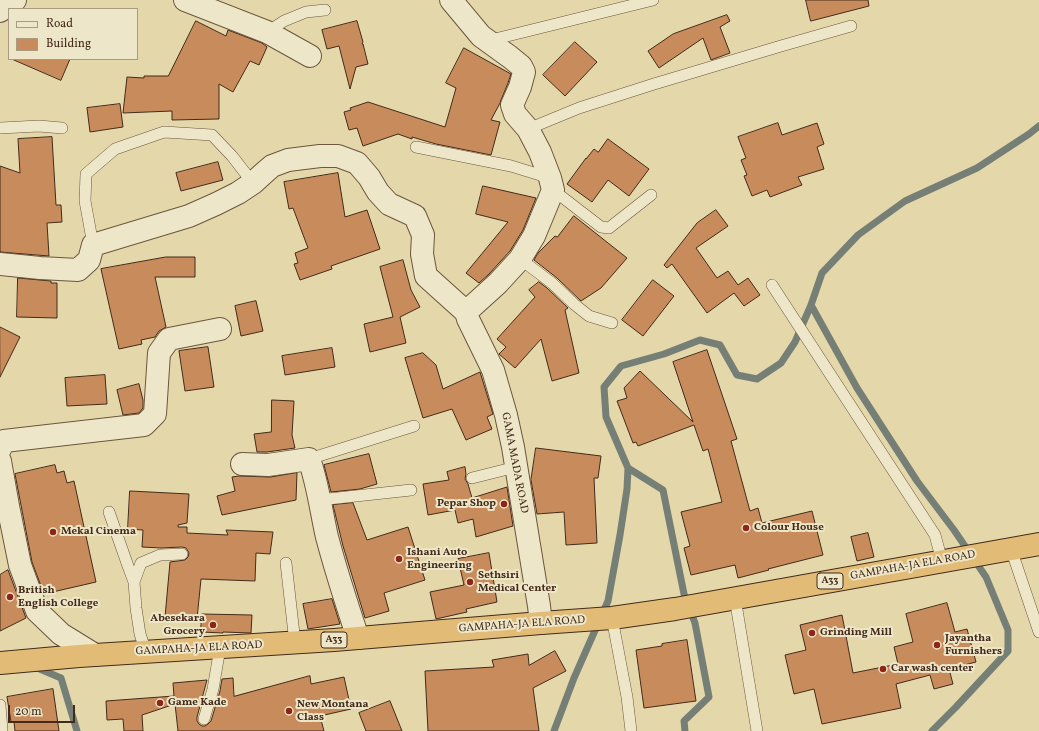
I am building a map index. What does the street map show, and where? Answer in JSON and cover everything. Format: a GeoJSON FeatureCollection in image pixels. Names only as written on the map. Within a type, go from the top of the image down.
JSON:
{"type":"FeatureCollection","features":[{"type":"Feature","properties":{"kind":"highway","name":"GAMPAHA-JA ELA ROAD"},"geometry":{"type":"LineString","coordinates":[[4,663],[87,655],[295,643],[612,618],[704,604],[1039,544]]}},
{"type":"Feature","properties":{"kind":"street"},"geometry":{"type":"LineString","coordinates":[[0,11],[15,0]]}},
{"type":"Feature","properties":{"kind":"street"},"geometry":{"type":"LineString","coordinates":[[184,0],[267,32],[310,56]]}},
{"type":"Feature","properties":{"kind":"street"},"geometry":{"type":"LineString","coordinates":[[0,264],[78,270],[89,260],[93,245],[189,216],[227,198],[253,183],[272,166],[288,160],[320,156],[338,156],[357,162],[369,177],[378,192],[389,204],[415,216],[423,235],[422,254],[426,276],[466,312],[498,283],[520,259],[534,236],[552,184],[540,152],[528,129],[515,114],[512,105],[524,72],[521,66],[481,36],[451,0]]}},
{"type":"Feature","properties":{"kind":"street","name":"GAMA MADA ROAD"},"geometry":{"type":"LineString","coordinates":[[466,312],[493,370],[506,416],[513,447],[541,623]]}},
{"type":"Feature","properties":{"kind":"street"},"geometry":{"type":"LineString","coordinates":[[0,449],[4,441],[144,425],[155,414],[159,353],[169,339],[220,329]]}},
{"type":"Feature","properties":{"kind":"street"},"geometry":{"type":"LineString","coordinates":[[242,464],[268,465],[308,459],[314,473],[319,500],[343,593],[358,638]]}},
{"type":"Feature","properties":{"kind":"street"},"geometry":{"type":"LineString","coordinates":[[0,461],[20,565],[37,612],[87,655]]}},
{"type":"Feature","properties":{"kind":"lane"},"geometry":{"type":"LineString","coordinates":[[487,41],[653,0]]}},
{"type":"Feature","properties":{"kind":"lane"},"geometry":{"type":"LineString","coordinates":[[267,32],[284,21],[306,12],[325,10]]}},
{"type":"Feature","properties":{"kind":"lane"},"geometry":{"type":"LineString","coordinates":[[528,129],[594,103],[851,26]]}},
{"type":"Feature","properties":{"kind":"lane"},"geometry":{"type":"LineString","coordinates":[[0,128],[39,126],[62,128]]}},
{"type":"Feature","properties":{"kind":"lane"},"geometry":{"type":"LineString","coordinates":[[93,245],[85,200],[86,174],[115,150],[164,132],[212,135],[232,156],[253,183]]}},
{"type":"Feature","properties":{"kind":"lane"},"geometry":{"type":"LineString","coordinates":[[416,147],[511,166],[552,184],[601,227],[609,228],[650,195]]}},
{"type":"Feature","properties":{"kind":"lane"},"geometry":{"type":"LineString","coordinates":[[520,259],[552,283],[589,316],[612,323]]}},
{"type":"Feature","properties":{"kind":"lane"},"geometry":{"type":"LineString","coordinates":[[772,285],[949,559]]}},
{"type":"Feature","properties":{"kind":"lane"},"geometry":{"type":"LineString","coordinates":[[308,459],[414,426]]}},
{"type":"Feature","properties":{"kind":"lane"},"geometry":{"type":"LineString","coordinates":[[472,478],[516,467]]}},
{"type":"Feature","properties":{"kind":"lane"},"geometry":{"type":"LineString","coordinates":[[319,500],[412,490]]}},
{"type":"Feature","properties":{"kind":"lane"},"geometry":{"type":"LineString","coordinates":[[109,512],[134,582],[140,634],[146,652]]}},
{"type":"Feature","properties":{"kind":"lane"},"geometry":{"type":"LineString","coordinates":[[1011,549],[1039,632]]}},
{"type":"Feature","properties":{"kind":"lane"},"geometry":{"type":"LineString","coordinates":[[134,582],[141,564],[160,555],[182,554]]}},
{"type":"Feature","properties":{"kind":"lane"},"geometry":{"type":"LineString","coordinates":[[286,563],[295,643]]}},
{"type":"Feature","properties":{"kind":"lane"},"geometry":{"type":"LineString","coordinates":[[734,598],[757,731]]}},
{"type":"Feature","properties":{"kind":"lane"},"geometry":{"type":"LineString","coordinates":[[612,618],[627,697],[631,731]]}},
{"type":"Feature","properties":{"kind":"lane"},"geometry":{"type":"LineString","coordinates":[[204,719],[213,689],[220,648]]}},
{"type":"Feature","properties":{"kind":"lane"},"geometry":{"type":"LineString","coordinates":[[0,705],[2,731]]}},
{"type":"Feature","properties":{"kind":"building"},"geometry":{"type":"Polygon","coordinates":[[[806,0],[868,0],[869,6],[811,21],[806,0]]]}},
{"type":"Feature","properties":{"kind":"building"},"geometry":{"type":"Polygon","coordinates":[[[727,15],[730,21],[720,27],[730,53],[711,60],[703,38],[659,68],[648,51],[673,34],[727,15]]]}},
{"type":"Feature","properties":{"kind":"building"},"geometry":{"type":"Polygon","coordinates":[[[196,21],[226,36],[228,30],[262,43],[267,47],[259,65],[250,61],[233,92],[219,84],[219,119],[172,120],[172,111],[123,113],[127,77],[144,78],[144,76],[168,76],[196,21]]]}},
{"type":"Feature","properties":{"kind":"building"},"geometry":{"type":"Polygon","coordinates":[[[357,21],[368,64],[356,67],[350,89],[339,46],[327,49],[322,30],[357,21]]]}},
{"type":"Feature","properties":{"kind":"building"},"geometry":{"type":"Polygon","coordinates":[[[575,42],[597,62],[565,96],[543,75],[575,42]]]}},
{"type":"Feature","properties":{"kind":"building"},"geometry":{"type":"Polygon","coordinates":[[[464,48],[511,74],[500,103],[491,120],[500,122],[491,155],[436,144],[412,137],[412,139],[398,134],[363,146],[357,128],[349,130],[344,112],[351,110],[350,108],[368,102],[445,127],[456,88],[446,83],[464,48]]]}},
{"type":"Feature","properties":{"kind":"building"},"geometry":{"type":"Polygon","coordinates":[[[14,60],[70,60],[61,80],[14,60]]]}},
{"type":"Feature","properties":{"kind":"building"},"geometry":{"type":"Polygon","coordinates":[[[120,104],[123,127],[90,132],[87,108],[120,104]]]}},
{"type":"Feature","properties":{"kind":"building"},"geometry":{"type":"Polygon","coordinates":[[[778,123],[782,135],[817,123],[824,144],[817,147],[824,169],[798,177],[802,185],[770,197],[767,190],[752,196],[744,176],[747,175],[741,160],[746,158],[738,137],[778,123]]]}},
{"type":"Feature","properties":{"kind":"building"},"geometry":{"type":"Polygon","coordinates":[[[52,137],[56,205],[61,205],[62,222],[47,223],[49,256],[0,252],[0,166],[20,173],[18,139],[52,137]]]}},
{"type":"Feature","properties":{"kind":"building"},"geometry":{"type":"Polygon","coordinates":[[[608,139],[649,169],[629,196],[608,180],[592,202],[567,184],[594,149],[598,152],[608,139]]]}},
{"type":"Feature","properties":{"kind":"building"},"geometry":{"type":"Polygon","coordinates":[[[218,162],[223,180],[181,191],[176,173],[218,162]]]}},
{"type":"Feature","properties":{"kind":"building"},"geometry":{"type":"Polygon","coordinates":[[[338,173],[345,217],[367,210],[380,249],[331,266],[332,269],[300,280],[294,264],[298,263],[295,253],[308,248],[293,208],[289,209],[284,182],[338,173]]]}},
{"type":"Feature","properties":{"kind":"building"},"geometry":{"type":"Polygon","coordinates":[[[483,186],[536,198],[523,230],[510,251],[479,283],[466,273],[508,222],[476,214],[483,186]]]}},
{"type":"Feature","properties":{"kind":"building"},"geometry":{"type":"Polygon","coordinates":[[[716,210],[728,226],[696,248],[717,278],[728,271],[738,285],[748,278],[760,295],[744,306],[734,293],[707,313],[672,264],[667,268],[664,265],[697,223],[716,210]]]}},
{"type":"Feature","properties":{"kind":"building"},"geometry":{"type":"Polygon","coordinates":[[[574,216],[627,258],[601,288],[581,301],[557,278],[534,260],[538,253],[555,236],[557,237],[574,216]]]}},
{"type":"Feature","properties":{"kind":"building"},"geometry":{"type":"Polygon","coordinates":[[[166,257],[195,257],[195,277],[155,277],[166,327],[159,331],[155,337],[141,340],[142,344],[119,349],[101,269],[166,257]]]}},
{"type":"Feature","properties":{"kind":"building"},"geometry":{"type":"Polygon","coordinates":[[[403,260],[411,290],[420,307],[400,317],[406,343],[370,352],[364,324],[393,317],[380,267],[403,260]]]}},
{"type":"Feature","properties":{"kind":"building"},"geometry":{"type":"Polygon","coordinates":[[[18,278],[51,281],[51,283],[57,283],[57,318],[17,317],[18,278]]]}},
{"type":"Feature","properties":{"kind":"building"},"geometry":{"type":"Polygon","coordinates":[[[653,280],[674,296],[643,336],[622,320],[653,280]]]}},
{"type":"Feature","properties":{"kind":"building"},"geometry":{"type":"Polygon","coordinates":[[[539,282],[568,308],[565,310],[579,373],[552,381],[541,339],[515,368],[499,354],[506,347],[497,339],[535,297],[529,290],[539,282]]]}},
{"type":"Feature","properties":{"kind":"building"},"geometry":{"type":"Polygon","coordinates":[[[256,301],[263,331],[241,336],[235,306],[256,301]]]}},
{"type":"Feature","properties":{"kind":"building"},"geometry":{"type":"Polygon","coordinates":[[[0,327],[20,337],[0,377],[0,327]]]}},
{"type":"Feature","properties":{"kind":"building"},"geometry":{"type":"Polygon","coordinates":[[[208,347],[214,387],[185,391],[179,351],[208,347]]]}},
{"type":"Feature","properties":{"kind":"building"},"geometry":{"type":"Polygon","coordinates":[[[332,348],[335,367],[285,375],[282,356],[332,348]]]}},
{"type":"Feature","properties":{"kind":"building"},"geometry":{"type":"Polygon","coordinates":[[[707,350],[737,439],[731,441],[750,511],[758,508],[762,523],[812,511],[823,555],[738,578],[735,565],[691,575],[684,548],[690,546],[681,512],[722,502],[708,449],[703,451],[694,425],[638,446],[636,442],[633,443],[617,401],[627,398],[624,388],[640,371],[693,422],[673,362],[707,350]]]}},
{"type":"Feature","properties":{"kind":"building"},"geometry":{"type":"Polygon","coordinates":[[[423,353],[436,365],[443,389],[480,372],[493,414],[487,417],[492,429],[466,440],[452,409],[423,418],[405,358],[423,353]]]}},
{"type":"Feature","properties":{"kind":"building"},"geometry":{"type":"Polygon","coordinates":[[[105,375],[107,404],[67,406],[65,378],[105,375]]]}},
{"type":"Feature","properties":{"kind":"building"},"geometry":{"type":"Polygon","coordinates":[[[139,384],[143,400],[143,408],[139,413],[123,415],[117,390],[139,384]]]}},
{"type":"Feature","properties":{"kind":"building"},"geometry":{"type":"Polygon","coordinates":[[[272,400],[294,401],[292,435],[295,448],[257,452],[254,434],[271,432],[272,400]]]}},
{"type":"Feature","properties":{"kind":"building"},"geometry":{"type":"Polygon","coordinates":[[[536,448],[601,456],[598,478],[594,478],[597,543],[566,545],[564,512],[537,514],[531,480],[536,448]]]}},
{"type":"Feature","properties":{"kind":"building"},"geometry":{"type":"Polygon","coordinates":[[[369,454],[377,484],[360,489],[331,492],[324,465],[369,454]]]}},
{"type":"Feature","properties":{"kind":"building","name":"Mekal Cinema"},"geometry":{"type":"Polygon","coordinates":[[[55,465],[57,473],[64,471],[67,483],[74,481],[96,582],[44,594],[32,562],[15,474],[55,465]]]}},
{"type":"Feature","properties":{"kind":"building"},"geometry":{"type":"Polygon","coordinates":[[[465,467],[465,479],[472,498],[507,487],[513,526],[476,537],[473,519],[458,523],[455,510],[428,515],[423,484],[449,480],[447,472],[465,467]]]}},
{"type":"Feature","properties":{"kind":"building"},"geometry":{"type":"Polygon","coordinates":[[[297,473],[296,500],[222,515],[217,496],[235,491],[232,477],[270,477],[297,473]]]}},
{"type":"Feature","properties":{"kind":"building"},"geometry":{"type":"Polygon","coordinates":[[[130,491],[189,494],[187,523],[178,525],[178,527],[187,527],[187,533],[228,535],[226,530],[273,532],[270,554],[256,553],[255,581],[201,579],[197,619],[165,617],[170,562],[185,560],[189,553],[186,548],[182,547],[142,547],[143,530],[128,529],[130,491]]]}},
{"type":"Feature","properties":{"kind":"building"},"geometry":{"type":"Polygon","coordinates":[[[353,503],[367,540],[408,527],[425,580],[384,593],[389,611],[365,618],[343,546],[333,505],[353,503]]]}},
{"type":"Feature","properties":{"kind":"building"},"geometry":{"type":"Polygon","coordinates":[[[868,533],[874,557],[857,561],[851,537],[868,533]]]}},
{"type":"Feature","properties":{"kind":"building"},"geometry":{"type":"Polygon","coordinates":[[[489,553],[497,602],[466,609],[467,612],[436,619],[430,592],[464,585],[458,559],[489,553]]]}},
{"type":"Feature","properties":{"kind":"building","name":"British English College"},"geometry":{"type":"Polygon","coordinates":[[[8,570],[26,618],[0,631],[0,575],[8,570]]]}},
{"type":"Feature","properties":{"kind":"building"},"geometry":{"type":"Polygon","coordinates":[[[332,599],[340,624],[308,629],[303,604],[332,599]]]}},
{"type":"Feature","properties":{"kind":"building"},"geometry":{"type":"Polygon","coordinates":[[[947,603],[955,632],[967,629],[976,662],[949,669],[953,684],[934,689],[930,675],[896,684],[901,708],[822,724],[814,689],[794,694],[785,655],[806,650],[800,625],[842,615],[853,673],[898,664],[894,647],[913,642],[906,614],[947,603]]]}},
{"type":"Feature","properties":{"kind":"building"},"geometry":{"type":"Polygon","coordinates":[[[202,614],[252,615],[251,633],[201,632],[202,614]]]}},
{"type":"Feature","properties":{"kind":"building"},"geometry":{"type":"Polygon","coordinates":[[[687,640],[696,701],[644,708],[636,650],[687,640]]]}},
{"type":"Feature","properties":{"kind":"building"},"geometry":{"type":"Polygon","coordinates":[[[555,651],[566,671],[533,688],[539,731],[428,731],[425,671],[494,667],[492,660],[528,654],[529,665],[555,651]]]}},
{"type":"Feature","properties":{"kind":"building"},"geometry":{"type":"Polygon","coordinates":[[[310,676],[311,684],[344,677],[351,709],[320,716],[324,731],[178,731],[175,704],[142,715],[143,731],[124,731],[123,719],[107,720],[106,701],[174,696],[173,683],[207,680],[197,717],[199,724],[205,726],[211,721],[222,679],[233,678],[234,696],[310,676]]]}},
{"type":"Feature","properties":{"kind":"building"},"geometry":{"type":"Polygon","coordinates":[[[53,689],[59,731],[15,731],[14,722],[11,722],[7,697],[53,689]]]}},
{"type":"Feature","properties":{"kind":"building"},"geometry":{"type":"Polygon","coordinates":[[[390,701],[402,731],[366,731],[359,713],[390,701]]]}},
{"type":"Feature","properties":{"kind":"waterway"},"geometry":{"type":"LineString","coordinates":[[554,731],[574,678],[608,601],[627,489],[628,468],[606,417],[604,387],[621,366],[664,354],[700,340],[720,345],[737,375],[757,379],[781,363],[795,342],[811,305],[822,273],[858,235],[905,201],[977,168],[1039,126]]}},
{"type":"Feature","properties":{"kind":"waterway"},"geometry":{"type":"LineString","coordinates":[[811,305],[857,388],[917,481],[954,530],[986,577],[1008,630],[1008,651],[932,731]]}},
{"type":"Feature","properties":{"kind":"waterway"},"geometry":{"type":"LineString","coordinates":[[628,468],[663,490],[684,594],[695,623],[709,697],[684,721],[685,731]]}},
{"type":"Feature","properties":{"kind":"waterway"},"geometry":{"type":"LineString","coordinates":[[35,667],[61,678],[77,731]]}},
{"type":"Feature","properties":{"kind":"place","name":"Pepar Shop"},"geometry":{"type":"Point","coordinates":[504,504]}},
{"type":"Feature","properties":{"kind":"place","name":"Colour House"},"geometry":{"type":"Point","coordinates":[746,528]}},
{"type":"Feature","properties":{"kind":"place","name":"Mekal Cinema"},"geometry":{"type":"Point","coordinates":[53,532]}},
{"type":"Feature","properties":{"kind":"place","name":"Ishani Auto Engineering"},"geometry":{"type":"Point","coordinates":[399,559]}},
{"type":"Feature","properties":{"kind":"place","name":"Sethsiri Medical Center"},"geometry":{"type":"Point","coordinates":[470,582]}},
{"type":"Feature","properties":{"kind":"place","name":"British English College"},"geometry":{"type":"Point","coordinates":[10,597]}},
{"type":"Feature","properties":{"kind":"place","name":"Abesekara Grocery"},"geometry":{"type":"Point","coordinates":[213,625]}},
{"type":"Feature","properties":{"kind":"place","name":"Grinding Mill"},"geometry":{"type":"Point","coordinates":[812,633]}},
{"type":"Feature","properties":{"kind":"place","name":"Jayantha Furnishers"},"geometry":{"type":"Point","coordinates":[937,645]}},
{"type":"Feature","properties":{"kind":"place","name":"Car wash center"},"geometry":{"type":"Point","coordinates":[883,669]}},
{"type":"Feature","properties":{"kind":"place","name":"Game Kade"},"geometry":{"type":"Point","coordinates":[160,703]}},
{"type":"Feature","properties":{"kind":"place","name":"New Montana Class"},"geometry":{"type":"Point","coordinates":[289,711]}}]}
